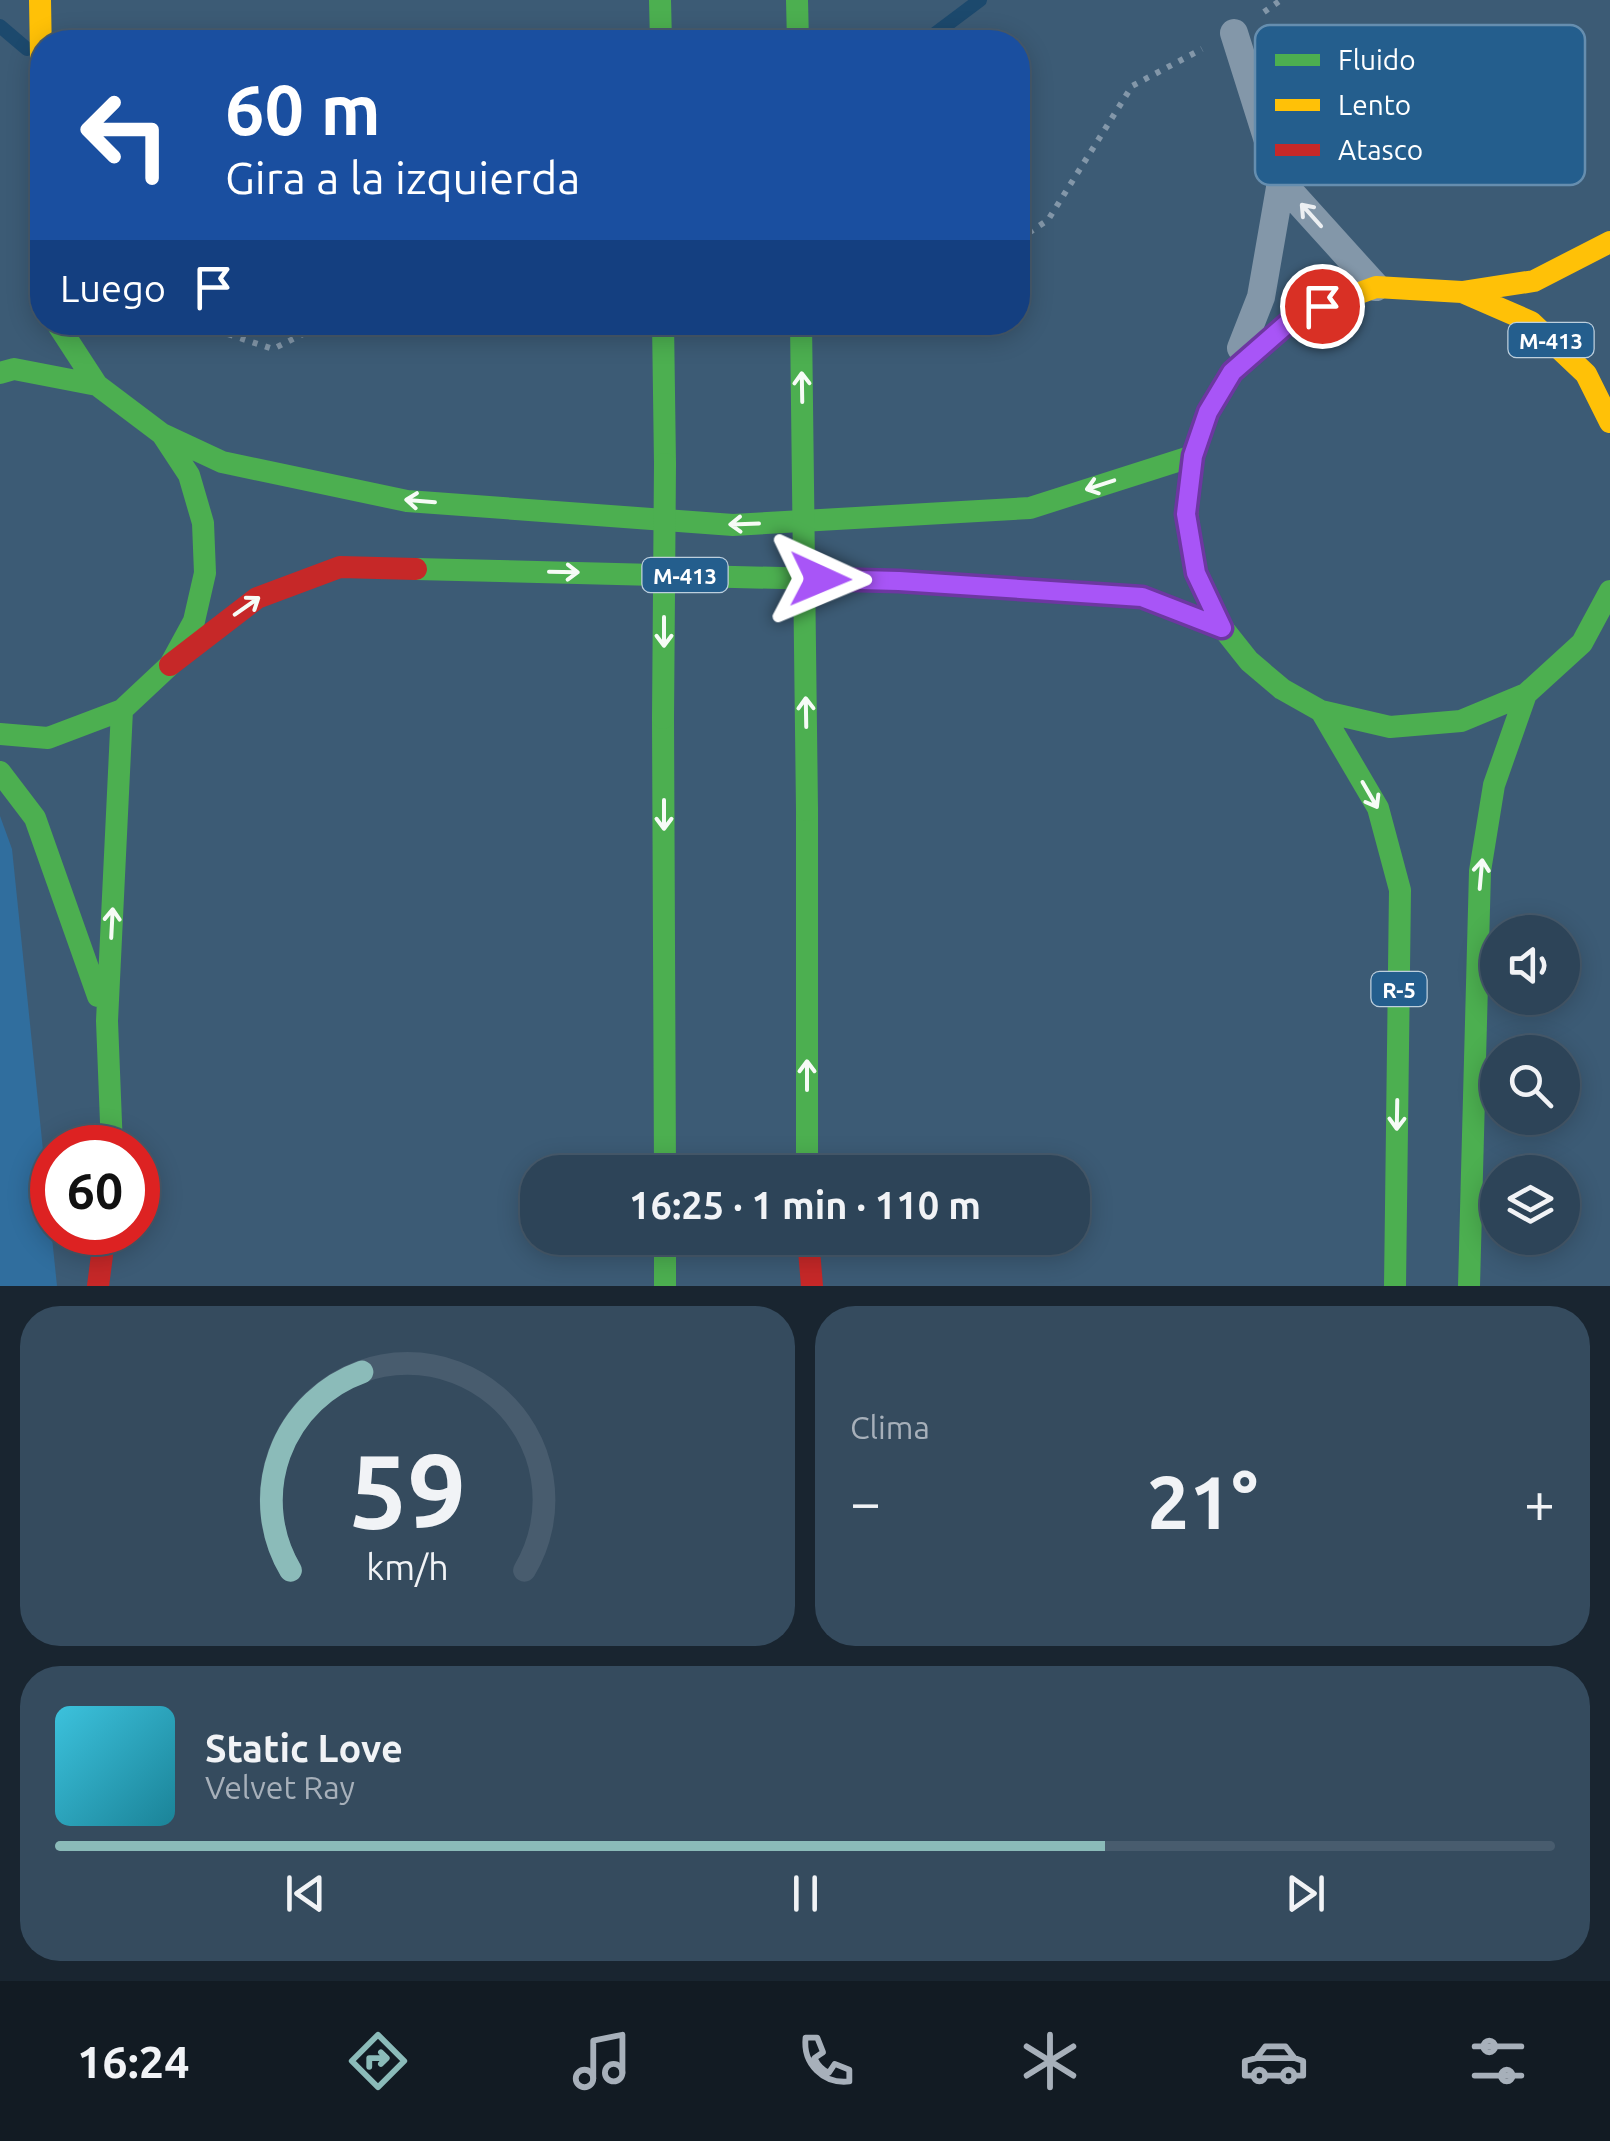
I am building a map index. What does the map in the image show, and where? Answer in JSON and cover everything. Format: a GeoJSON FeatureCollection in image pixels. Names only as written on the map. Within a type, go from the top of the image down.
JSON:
{"type":"FeatureCollection","features":[{"type":"Feature","properties":{"kind":"main road"},"geometry":{"type":"LineString","coordinates":[[40,0],[41,30]]}},
{"type":"Feature","properties":{"kind":"main road"},"geometry":{"type":"LineString","coordinates":[[660,0],[660,30]]}},
{"type":"Feature","properties":{"kind":"main road"},"geometry":{"type":"LineString","coordinates":[[798,0],[798,30]]}},
{"type":"Feature","properties":{"kind":"main road","name":"M-413"},"geometry":{"type":"LineString","coordinates":[[1610,242],[1534,282],[1462,292],[1376,287],[1296,316],[1232,372],[1208,412],[1193,456],[1186,514],[1196,573],[1222,628],[1249,661],[1282,689],[1320,711],[1390,727],[1461,721],[1526,694],[1582,643],[1610,591]]}},
{"type":"Feature","properties":{"kind":"main road","name":"M-413"},"geometry":{"type":"LineString","coordinates":[[1462,292],[1531,322],[1586,374],[1610,422]]}},
{"type":"Feature","properties":{"kind":"main road"},"geometry":{"type":"LineString","coordinates":[[64,335],[97,385]]}},
{"type":"Feature","properties":{"kind":"main road"},"geometry":{"type":"LineString","coordinates":[[663,335],[665,1155]]}},
{"type":"Feature","properties":{"kind":"main road"},"geometry":{"type":"LineString","coordinates":[[801,335],[807,1155]]}},
{"type":"Feature","properties":{"kind":"main road","name":"M-413"},"geometry":{"type":"LineString","coordinates":[[0,373],[14,369],[97,385],[162,434],[222,462],[406,500],[733,525],[1030,508],[1193,456]]}},
{"type":"Feature","properties":{"kind":"main road","name":"M-413"},"geometry":{"type":"LineString","coordinates":[[162,434],[189,475],[203,523],[205,573],[194,621],[170,664]]}},
{"type":"Feature","properties":{"kind":"main road","name":"M-413"},"geometry":{"type":"LineString","coordinates":[[0,734],[48,738],[122,710],[170,664],[257,598],[340,567],[899,581],[1142,597],[1222,628]]}},
{"type":"Feature","properties":{"kind":"main road"},"geometry":{"type":"LineString","coordinates":[[1469,1286],[1480,870],[1494,785],[1526,694]]}},
{"type":"Feature","properties":{"kind":"main road"},"geometry":{"type":"LineString","coordinates":[[111,1125],[106,1021],[122,710]]}},
{"type":"Feature","properties":{"kind":"main road","name":"R-5"},"geometry":{"type":"LineString","coordinates":[[1320,711],[1378,808],[1400,890],[1395,1286]]}},
{"type":"Feature","properties":{"kind":"main road"},"geometry":{"type":"LineString","coordinates":[[0,772],[35,818],[106,1021]]}},
{"type":"Feature","properties":{"kind":"main road"},"geometry":{"type":"LineString","coordinates":[[98,1286],[102,1255]]}},
{"type":"Feature","properties":{"kind":"main road"},"geometry":{"type":"LineString","coordinates":[[665,1255],[665,1286]]}},
{"type":"Feature","properties":{"kind":"main road"},"geometry":{"type":"LineString","coordinates":[[809,1255],[810,1286]]}},
{"type":"Feature","properties":{"kind":"lane"},"geometry":{"type":"LineString","coordinates":[[1234,33],[1255,100]]}},
{"type":"Feature","properties":{"kind":"lane"},"geometry":{"type":"LineString","coordinates":[[1232,372],[1261,297],[1280,185]]}},
{"type":"Feature","properties":{"kind":"lane"},"geometry":{"type":"LineString","coordinates":[[1284,185],[1376,287]]}},
{"type":"Feature","properties":{"kind":"path"},"geometry":{"type":"LineString","coordinates":[[1030,232],[1048,220],[1132,86],[1234,33]]}},
{"type":"Feature","properties":{"kind":"path"},"geometry":{"type":"LineString","coordinates":[[230,335],[274,349],[301,335]]}},
{"type":"Feature","properties":{"kind":"shaded area"},"geometry":{"type":"Polygon","coordinates":[[[0,816],[12,849],[40,1125],[30,1125],[30,1255],[54,1255],[57,1286],[0,1286],[0,816]]]}},
{"type":"Feature","properties":{"kind":"waterway"},"geometry":{"type":"LineString","coordinates":[[940,30],[980,0]]}},
{"type":"Feature","properties":{"kind":"waterway"},"geometry":{"type":"LineString","coordinates":[[0,26],[27,49]]}},
{"type":"Feature","properties":{"kind":"traffic: fast"},"geometry":{"type":"LineString","coordinates":[[660,0],[661,30]]}},
{"type":"Feature","properties":{"kind":"traffic: fast"},"geometry":{"type":"LineString","coordinates":[[797,0],[798,30]]}},
{"type":"Feature","properties":{"kind":"traffic: fast"},"geometry":{"type":"LineString","coordinates":[[64,335],[97,385]]}},
{"type":"Feature","properties":{"kind":"traffic: fast"},"geometry":{"type":"LineString","coordinates":[[663,335],[665,464]]}},
{"type":"Feature","properties":{"kind":"traffic: fast"},"geometry":{"type":"LineString","coordinates":[[801,335],[807,810]]}},
{"type":"Feature","properties":{"kind":"traffic: fast"},"geometry":{"type":"LineString","coordinates":[[0,373],[14,369],[97,385],[162,434],[189,475],[203,523],[205,573],[194,621],[170,665],[122,710],[48,738],[0,734]]}},
{"type":"Feature","properties":{"kind":"traffic: fast"},"geometry":{"type":"LineString","coordinates":[[162,434],[222,462],[407,501],[733,525],[1030,508],[1193,456]]}},
{"type":"Feature","properties":{"kind":"traffic: fast"},"geometry":{"type":"LineString","coordinates":[[663,718],[665,464]]}},
{"type":"Feature","properties":{"kind":"traffic: fast"},"geometry":{"type":"LineString","coordinates":[[1193,554],[1196,573],[1222,627],[1249,661],[1282,689],[1321,711],[1390,727],[1461,721],[1526,694],[1582,643],[1610,591]]}},
{"type":"Feature","properties":{"kind":"traffic: fast"},"geometry":{"type":"LineString","coordinates":[[416,569],[899,581],[1041,590]]}},
{"type":"Feature","properties":{"kind":"traffic: fast"},"geometry":{"type":"LineString","coordinates":[[1469,1286],[1480,871],[1494,785],[1526,694]]}},
{"type":"Feature","properties":{"kind":"traffic: fast"},"geometry":{"type":"LineString","coordinates":[[111,1125],[107,1021],[122,710]]}},
{"type":"Feature","properties":{"kind":"traffic: fast"},"geometry":{"type":"LineString","coordinates":[[1321,711],[1378,808],[1400,890],[1395,1286]]}},
{"type":"Feature","properties":{"kind":"traffic: fast"},"geometry":{"type":"LineString","coordinates":[[663,718],[665,1155]]}},
{"type":"Feature","properties":{"kind":"traffic: fast"},"geometry":{"type":"LineString","coordinates":[[0,772],[35,818],[98,996]]}},
{"type":"Feature","properties":{"kind":"traffic: fast"},"geometry":{"type":"LineString","coordinates":[[807,810],[807,1155]]}},
{"type":"Feature","properties":{"kind":"traffic: fast"},"geometry":{"type":"LineString","coordinates":[[665,1255],[665,1286]]}},
{"type":"Feature","properties":{"kind":"traffic: slow"},"geometry":{"type":"LineString","coordinates":[[40,0],[41,30]]}},
{"type":"Feature","properties":{"kind":"traffic: slow"},"geometry":{"type":"LineString","coordinates":[[1462,292],[1534,281],[1610,242]]}},
{"type":"Feature","properties":{"kind":"traffic: slow"},"geometry":{"type":"LineString","coordinates":[[1193,554],[1187,514],[1193,456],[1208,411],[1232,372],[1296,316],[1376,287],[1462,292],[1531,322],[1586,374],[1610,422]]}},
{"type":"Feature","properties":{"kind":"traffic: slow"},"geometry":{"type":"LineString","coordinates":[[1041,590],[1142,597],[1222,627]]}},
{"type":"Feature","properties":{"kind":"traffic: jam"},"geometry":{"type":"LineString","coordinates":[[170,665],[257,598],[340,567],[416,569]]}},
{"type":"Feature","properties":{"kind":"traffic: jam"},"geometry":{"type":"LineString","coordinates":[[98,1286],[102,1255]]}},
{"type":"Feature","properties":{"kind":"traffic: jam"},"geometry":{"type":"LineString","coordinates":[[809,1255],[812,1286]]}},
{"type":"Feature","properties":{"kind":"route"},"geometry":{"type":"LineString","coordinates":[[820,579],[1142,597],[1222,628],[1196,573],[1186,514],[1193,456],[1208,412],[1232,372],[1296,316],[1322,306]]}}]}
